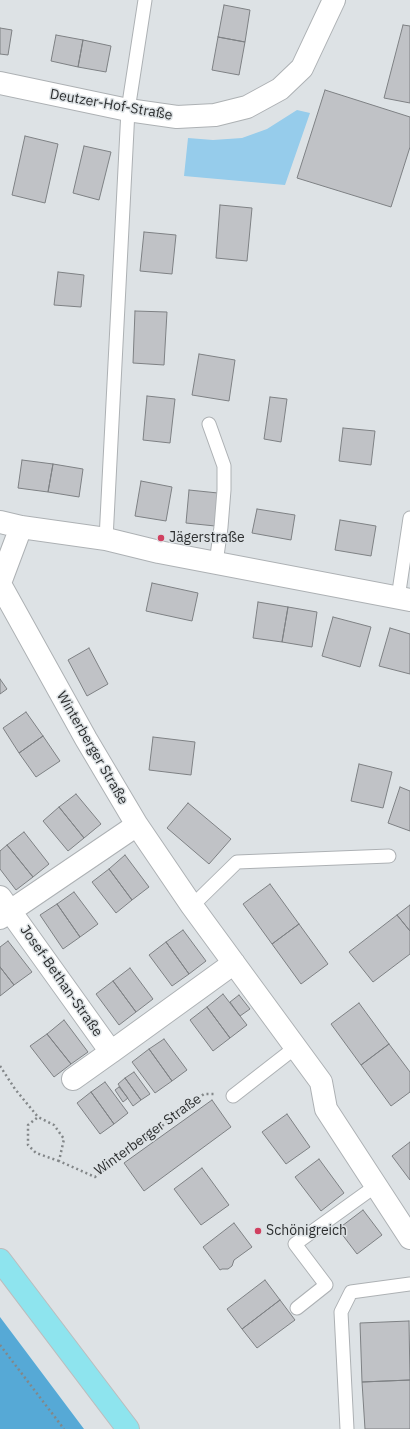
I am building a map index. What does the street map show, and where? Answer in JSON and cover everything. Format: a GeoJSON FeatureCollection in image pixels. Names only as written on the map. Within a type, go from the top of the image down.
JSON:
{"type":"FeatureCollection","features":[{"type":"Feature","properties":{"kind":"main road"},"geometry":{"type":"LineString","coordinates":[[0,1260],[128,1429]]}},
{"type":"Feature","properties":{"kind":"street","name":"Deutzer-Hof-Straße"},"geometry":{"type":"LineString","coordinates":[[0,83],[128,110],[177,117],[215,116],[247,107],[280,89],[302,68],[334,0]]}},
{"type":"Feature","properties":{"kind":"street"},"geometry":{"type":"LineString","coordinates":[[10,525],[106,539],[159,552],[404,599]]}},
{"type":"Feature","properties":{"kind":"street","name":"Winterberger Straße"},"geometry":{"type":"LineString","coordinates":[[10,525],[0,584],[86,739],[136,825],[192,906],[321,1082],[326,1109],[377,1185],[410,1238]]}},
{"type":"Feature","properties":{"kind":"street","name":"Josef-Bethan-Straße"},"geometry":{"type":"LineString","coordinates":[[111,1052],[4,909],[136,825]]}},
{"type":"Feature","properties":{"kind":"street","name":"Josef-Bethan-Straße"},"geometry":{"type":"LineString","coordinates":[[73,1079],[234,963]]}},
{"type":"Feature","properties":{"kind":"lane"},"geometry":{"type":"LineString","coordinates":[[106,539],[128,110],[145,0]]}},
{"type":"Feature","properties":{"kind":"lane"},"geometry":{"type":"LineString","coordinates":[[209,424],[224,466],[221,527],[216,563]]}},
{"type":"Feature","properties":{"kind":"lane"},"geometry":{"type":"LineString","coordinates":[[404,599],[410,518]]}},
{"type":"Feature","properties":{"kind":"lane"},"geometry":{"type":"LineString","coordinates":[[192,906],[237,862],[388,856]]}},
{"type":"Feature","properties":{"kind":"lane"},"geometry":{"type":"LineString","coordinates":[[233,1096],[296,1047]]}},
{"type":"Feature","properties":{"kind":"lane"},"geometry":{"type":"LineString","coordinates":[[297,1308],[326,1285],[295,1244],[377,1185]]}},
{"type":"Feature","properties":{"kind":"lane"},"geometry":{"type":"LineString","coordinates":[[347,1429],[341,1312],[351,1292],[410,1284]]}},
{"type":"Feature","properties":{"kind":"path"},"geometry":{"type":"LineString","coordinates":[[0,1066],[15,1089],[38,1117],[54,1125],[64,1139],[60,1161]]}},
{"type":"Feature","properties":{"kind":"path","name":"Winterberger Straße"},"geometry":{"type":"LineString","coordinates":[[38,1117],[28,1125],[28,1145],[36,1153],[60,1161],[94,1177],[204,1094],[233,1096]]}},
{"type":"Feature","properties":{"kind":"path"},"geometry":{"type":"LineString","coordinates":[[0,1344],[64,1429]]}},
{"type":"Feature","properties":{"kind":"shaded area"},"geometry":{"type":"Polygon","coordinates":[[[297,110],[310,113],[285,185],[184,176],[188,138],[213,140],[242,138],[267,129],[297,110]]]}},
{"type":"Feature","properties":{"kind":"shaded area"},"geometry":{"type":"Polygon","coordinates":[[[0,1317],[84,1429],[0,1429],[0,1317]]]}},
{"type":"Feature","properties":{"kind":"building"},"geometry":{"type":"Polygon","coordinates":[[[224,5],[250,10],[245,42],[218,37],[224,5]]]}},
{"type":"Feature","properties":{"kind":"building"},"geometry":{"type":"Polygon","coordinates":[[[403,25],[410,26],[410,103],[384,98],[403,25]]]}},
{"type":"Feature","properties":{"kind":"building"},"geometry":{"type":"Polygon","coordinates":[[[0,28],[12,30],[8,55],[0,54],[0,28]]]}},
{"type":"Feature","properties":{"kind":"building"},"geometry":{"type":"Polygon","coordinates":[[[56,35],[83,40],[78,67],[51,61],[56,35]]]}},
{"type":"Feature","properties":{"kind":"building"},"geometry":{"type":"Polygon","coordinates":[[[218,37],[245,42],[239,75],[212,70],[218,37]]]}},
{"type":"Feature","properties":{"kind":"building"},"geometry":{"type":"Polygon","coordinates":[[[83,40],[111,46],[106,72],[78,67],[83,40]]]}},
{"type":"Feature","properties":{"kind":"building"},"geometry":{"type":"Polygon","coordinates":[[[325,90],[410,117],[410,147],[391,207],[297,178],[325,90]]]}},
{"type":"Feature","properties":{"kind":"building"},"geometry":{"type":"Polygon","coordinates":[[[25,136],[58,144],[45,203],[12,195],[25,136]]]}},
{"type":"Feature","properties":{"kind":"building"},"geometry":{"type":"Polygon","coordinates":[[[84,146],[111,152],[99,200],[73,193],[84,146]]]}},
{"type":"Feature","properties":{"kind":"building"},"geometry":{"type":"Polygon","coordinates":[[[220,205],[252,208],[247,261],[216,258],[220,205]]]}},
{"type":"Feature","properties":{"kind":"building"},"geometry":{"type":"Polygon","coordinates":[[[144,232],[176,235],[172,274],[140,271],[144,232]]]}},
{"type":"Feature","properties":{"kind":"building"},"geometry":{"type":"Polygon","coordinates":[[[58,272],[84,275],[81,307],[54,305],[58,272]]]}},
{"type":"Feature","properties":{"kind":"building"},"geometry":{"type":"Polygon","coordinates":[[[135,311],[167,312],[164,365],[133,363],[135,311]]]}},
{"type":"Feature","properties":{"kind":"building"},"geometry":{"type":"Polygon","coordinates":[[[199,354],[235,360],[229,401],[192,395],[199,354]]]}},
{"type":"Feature","properties":{"kind":"building"},"geometry":{"type":"Polygon","coordinates":[[[147,396],[175,399],[170,443],[143,440],[147,396]]]}},
{"type":"Feature","properties":{"kind":"building"},"geometry":{"type":"Polygon","coordinates":[[[270,397],[287,399],[281,442],[264,439],[270,397]]]}},
{"type":"Feature","properties":{"kind":"building"},"geometry":{"type":"Polygon","coordinates":[[[343,428],[375,431],[371,465],[339,461],[343,428]]]}},
{"type":"Feature","properties":{"kind":"building"},"geometry":{"type":"Polygon","coordinates":[[[22,460],[53,464],[48,492],[18,488],[22,460]]]}},
{"type":"Feature","properties":{"kind":"building"},"geometry":{"type":"Polygon","coordinates":[[[53,464],[83,469],[79,497],[48,492],[53,464]]]}},
{"type":"Feature","properties":{"kind":"building"},"geometry":{"type":"Polygon","coordinates":[[[141,481],[172,487],[166,521],[135,516],[141,481]]]}},
{"type":"Feature","properties":{"kind":"building"},"geometry":{"type":"Polygon","coordinates":[[[189,490],[218,493],[215,526],[186,523],[189,490]]]}},
{"type":"Feature","properties":{"kind":"building"},"geometry":{"type":"Polygon","coordinates":[[[257,509],[295,515],[291,540],[252,533],[257,509]]]}},
{"type":"Feature","properties":{"kind":"building"},"geometry":{"type":"Polygon","coordinates":[[[340,520],[376,526],[371,556],[335,550],[340,520]]]}},
{"type":"Feature","properties":{"kind":"building"},"geometry":{"type":"Polygon","coordinates":[[[152,583],[198,593],[192,621],[146,611],[152,583]]]}},
{"type":"Feature","properties":{"kind":"building"},"geometry":{"type":"Polygon","coordinates":[[[258,602],[288,607],[282,642],[253,638],[258,602]]]}},
{"type":"Feature","properties":{"kind":"building"},"geometry":{"type":"Polygon","coordinates":[[[288,607],[317,612],[312,647],[282,642],[288,607]]]}},
{"type":"Feature","properties":{"kind":"building"},"geometry":{"type":"Polygon","coordinates":[[[333,617],[371,627],[360,667],[322,656],[333,617]]]}},
{"type":"Feature","properties":{"kind":"building"},"geometry":{"type":"Polygon","coordinates":[[[390,628],[410,634],[410,674],[379,666],[390,628]]]}},
{"type":"Feature","properties":{"kind":"building"},"geometry":{"type":"Polygon","coordinates":[[[89,648],[108,684],[87,696],[68,660],[89,648]]]}},
{"type":"Feature","properties":{"kind":"building"},"geometry":{"type":"Polygon","coordinates":[[[0,679],[7,689],[0,694],[0,679]]]}},
{"type":"Feature","properties":{"kind":"building"},"geometry":{"type":"Polygon","coordinates":[[[26,712],[43,736],[19,753],[3,728],[26,712]]]}},
{"type":"Feature","properties":{"kind":"building"},"geometry":{"type":"Polygon","coordinates":[[[43,736],[60,761],[36,777],[19,753],[43,736]]]}},
{"type":"Feature","properties":{"kind":"building"},"geometry":{"type":"Polygon","coordinates":[[[153,737],[195,742],[191,775],[149,770],[153,737]]]}},
{"type":"Feature","properties":{"kind":"building"},"geometry":{"type":"Polygon","coordinates":[[[359,764],[392,772],[383,808],[351,801],[359,764]]]}},
{"type":"Feature","properties":{"kind":"building"},"geometry":{"type":"Polygon","coordinates":[[[400,787],[410,791],[410,831],[388,823],[400,787]]]}},
{"type":"Feature","properties":{"kind":"building"},"geometry":{"type":"Polygon","coordinates":[[[76,794],[101,824],[84,838],[59,807],[76,794]]]}},
{"type":"Feature","properties":{"kind":"building"},"geometry":{"type":"Polygon","coordinates":[[[188,803],[231,839],[209,864],[167,828],[188,803]]]}},
{"type":"Feature","properties":{"kind":"building"},"geometry":{"type":"Polygon","coordinates":[[[59,807],[84,838],[68,851],[43,821],[59,807]]]}},
{"type":"Feature","properties":{"kind":"building"},"geometry":{"type":"Polygon","coordinates":[[[24,832],[49,864],[33,877],[7,845],[24,832]]]}},
{"type":"Feature","properties":{"kind":"building"},"geometry":{"type":"Polygon","coordinates":[[[7,845],[33,877],[16,890],[0,869],[0,851],[7,845]]]}},
{"type":"Feature","properties":{"kind":"building"},"geometry":{"type":"Polygon","coordinates":[[[125,855],[149,887],[132,900],[109,869],[125,855]]]}},
{"type":"Feature","properties":{"kind":"building"},"geometry":{"type":"Polygon","coordinates":[[[109,869],[132,900],[116,913],[92,882],[109,869]]]}},
{"type":"Feature","properties":{"kind":"building"},"geometry":{"type":"Polygon","coordinates":[[[270,884],[299,924],[272,944],[243,904],[270,884]]]}},
{"type":"Feature","properties":{"kind":"building"},"geometry":{"type":"Polygon","coordinates":[[[74,892],[98,924],[80,937],[57,904],[74,892]]]}},
{"type":"Feature","properties":{"kind":"building"},"geometry":{"type":"Polygon","coordinates":[[[57,904],[80,937],[63,949],[40,915],[57,904]]]}},
{"type":"Feature","properties":{"kind":"building"},"geometry":{"type":"Polygon","coordinates":[[[410,905],[410,931],[397,915],[410,905]]]}},
{"type":"Feature","properties":{"kind":"building"},"geometry":{"type":"Polygon","coordinates":[[[397,915],[410,931],[410,954],[373,982],[349,952],[397,915]]]}},
{"type":"Feature","properties":{"kind":"building"},"geometry":{"type":"Polygon","coordinates":[[[299,924],[328,964],[301,984],[272,944],[299,924]]]}},
{"type":"Feature","properties":{"kind":"building"},"geometry":{"type":"Polygon","coordinates":[[[183,930],[206,961],[189,974],[166,942],[183,930]]]}},
{"type":"Feature","properties":{"kind":"building"},"geometry":{"type":"Polygon","coordinates":[[[8,941],[32,972],[14,985],[0,967],[0,947],[8,941]]]}},
{"type":"Feature","properties":{"kind":"building"},"geometry":{"type":"Polygon","coordinates":[[[166,942],[189,974],[172,986],[149,955],[166,942]]]}},
{"type":"Feature","properties":{"kind":"building"},"geometry":{"type":"Polygon","coordinates":[[[0,967],[14,985],[0,996],[0,967]]]}},
{"type":"Feature","properties":{"kind":"building"},"geometry":{"type":"Polygon","coordinates":[[[130,968],[153,999],[136,1012],[113,981],[130,968]]]}},
{"type":"Feature","properties":{"kind":"building"},"geometry":{"type":"Polygon","coordinates":[[[113,981],[136,1012],[119,1025],[96,994],[113,981]]]}},
{"type":"Feature","properties":{"kind":"building"},"geometry":{"type":"Polygon","coordinates":[[[223,994],[247,1025],[230,1038],[207,1007],[223,994]]]}},
{"type":"Feature","properties":{"kind":"building"},"geometry":{"type":"Polygon","coordinates":[[[239,995],[250,1009],[240,1016],[230,1002],[239,995]]]}},
{"type":"Feature","properties":{"kind":"building"},"geometry":{"type":"Polygon","coordinates":[[[359,1003],[389,1044],[361,1065],[331,1024],[359,1003]]]}},
{"type":"Feature","properties":{"kind":"building"},"geometry":{"type":"Polygon","coordinates":[[[207,1007],[230,1038],[213,1051],[190,1020],[207,1007]]]}},
{"type":"Feature","properties":{"kind":"building"},"geometry":{"type":"Polygon","coordinates":[[[64,1020],[88,1052],[71,1064],[47,1034],[64,1020]]]}},
{"type":"Feature","properties":{"kind":"building"},"geometry":{"type":"Polygon","coordinates":[[[47,1034],[71,1064],[54,1077],[30,1046],[47,1034]]]}},
{"type":"Feature","properties":{"kind":"building"},"geometry":{"type":"Polygon","coordinates":[[[164,1039],[187,1070],[172,1081],[149,1049],[164,1039]]]}},
{"type":"Feature","properties":{"kind":"building"},"geometry":{"type":"Polygon","coordinates":[[[389,1044],[410,1072],[410,1092],[391,1106],[361,1065],[389,1044]]]}},
{"type":"Feature","properties":{"kind":"building"},"geometry":{"type":"Polygon","coordinates":[[[149,1049],[172,1081],[155,1093],[132,1062],[149,1049]]]}},
{"type":"Feature","properties":{"kind":"building"},"geometry":{"type":"Polygon","coordinates":[[[134,1072],[150,1094],[141,1100],[125,1078],[134,1072]]]}},
{"type":"Feature","properties":{"kind":"building"},"geometry":{"type":"Polygon","coordinates":[[[125,1078],[141,1100],[133,1106],[118,1084],[125,1078]]]}},
{"type":"Feature","properties":{"kind":"building"},"geometry":{"type":"Polygon","coordinates":[[[105,1082],[128,1113],[114,1124],[91,1092],[105,1082]]]}},
{"type":"Feature","properties":{"kind":"building"},"geometry":{"type":"Polygon","coordinates":[[[119,1087],[128,1098],[123,1102],[115,1090],[119,1087]]]}},
{"type":"Feature","properties":{"kind":"building"},"geometry":{"type":"Polygon","coordinates":[[[91,1092],[114,1124],[100,1134],[77,1103],[91,1092]]]}},
{"type":"Feature","properties":{"kind":"building"},"geometry":{"type":"Polygon","coordinates":[[[212,1100],[231,1127],[144,1191],[124,1163],[212,1100]]]}},
{"type":"Feature","properties":{"kind":"building"},"geometry":{"type":"Polygon","coordinates":[[[287,1114],[310,1147],[286,1164],[262,1132],[287,1114]]]}},
{"type":"Feature","properties":{"kind":"building"},"geometry":{"type":"Polygon","coordinates":[[[410,1142],[410,1180],[392,1156],[410,1142]]]}},
{"type":"Feature","properties":{"kind":"building"},"geometry":{"type":"Polygon","coordinates":[[[319,1159],[344,1193],[321,1211],[295,1177],[319,1159]]]}},
{"type":"Feature","properties":{"kind":"building"},"geometry":{"type":"Polygon","coordinates":[[[202,1168],[229,1205],[201,1225],[174,1189],[202,1168]]]}},
{"type":"Feature","properties":{"kind":"building"},"geometry":{"type":"Polygon","coordinates":[[[363,1210],[382,1235],[357,1254],[338,1229],[363,1210]]]}},
{"type":"Feature","properties":{"kind":"building"},"geometry":{"type":"Polygon","coordinates":[[[234,1223],[252,1247],[234,1260],[232,1266],[228,1269],[220,1270],[203,1247],[234,1223]]]}},
{"type":"Feature","properties":{"kind":"building"},"geometry":{"type":"Polygon","coordinates":[[[265,1280],[280,1300],[242,1329],[227,1309],[265,1280]]]}},
{"type":"Feature","properties":{"kind":"building"},"geometry":{"type":"Polygon","coordinates":[[[280,1300],[295,1320],[257,1348],[242,1329],[280,1300]]]}},
{"type":"Feature","properties":{"kind":"building"},"geometry":{"type":"Polygon","coordinates":[[[409,1321],[410,1380],[362,1382],[360,1323],[409,1321]]]}},
{"type":"Feature","properties":{"kind":"building"},"geometry":{"type":"Polygon","coordinates":[[[410,1380],[410,1429],[365,1429],[362,1382],[410,1380]]]}},
{"type":"Feature","properties":{"kind":"place","name":"Jägerstraße"},"geometry":{"type":"Point","coordinates":[161,538]}},
{"type":"Feature","properties":{"kind":"place","name":"Schönigreich"},"geometry":{"type":"Point","coordinates":[258,1231]}}]}
